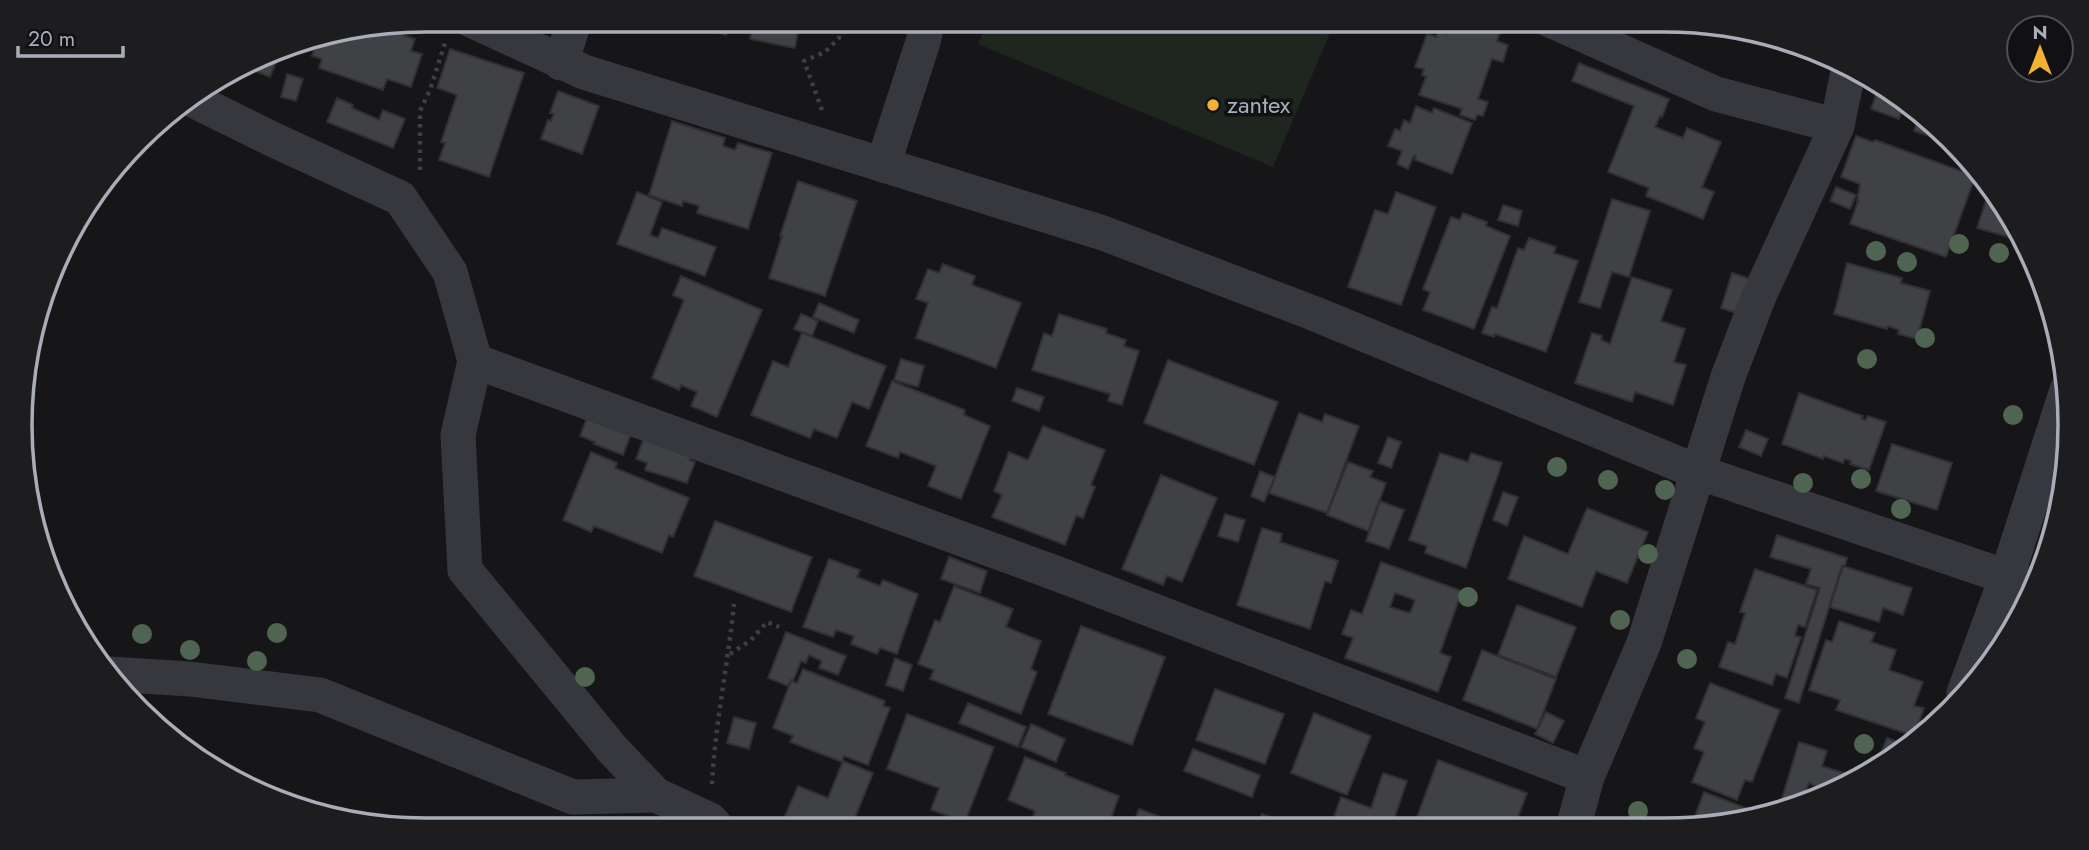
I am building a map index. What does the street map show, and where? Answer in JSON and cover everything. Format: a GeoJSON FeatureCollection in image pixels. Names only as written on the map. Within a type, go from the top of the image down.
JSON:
{"type":"FeatureCollection","features":[{"type":"Feature","properties":{"kind":"street"},"geometry":{"type":"LineString","coordinates":[[494,31],[584,72],[1128,243],[1313,313],[1698,472],[2020,581]]}},
{"type":"Feature","properties":{"kind":"street"},"geometry":{"type":"LineString","coordinates":[[561,63],[571,31]]}},
{"type":"Feature","properties":{"kind":"street"},"geometry":{"type":"LineString","coordinates":[[883,165],[925,31]]}},
{"type":"Feature","properties":{"kind":"street"},"geometry":{"type":"LineString","coordinates":[[1575,31],[1716,94],[1837,126]]}},
{"type":"Feature","properties":{"kind":"street"},"geometry":{"type":"LineString","coordinates":[[1575,819],[1587,777],[1644,643],[1728,377],[1759,296],[1837,126],[1847,77]]}},
{"type":"Feature","properties":{"kind":"street"},"geometry":{"type":"LineString","coordinates":[[199,103],[400,198],[450,272],[475,361],[458,435],[465,570],[613,750],[656,794],[704,819]]}},
{"type":"Feature","properties":{"kind":"street"},"geometry":{"type":"LineString","coordinates":[[475,361],[1058,574],[1587,777]]}},
{"type":"Feature","properties":{"kind":"street"},"geometry":{"type":"LineString","coordinates":[[1983,656],[2020,581],[2058,427]]}},
{"type":"Feature","properties":{"kind":"street"},"geometry":{"type":"LineString","coordinates":[[121,675],[190,679],[320,695],[573,797],[656,794]]}},
{"type":"Feature","properties":{"kind":"path"},"geometry":{"type":"LineString","coordinates":[[400,198],[421,174],[420,111],[430,90],[448,31]]}},
{"type":"Feature","properties":{"kind":"path"},"geometry":{"type":"LineString","coordinates":[[830,149],[822,110],[804,61],[825,52],[839,38],[840,31]]}},
{"type":"Feature","properties":{"kind":"path"},"geometry":{"type":"LineString","coordinates":[[715,819],[714,742],[729,654],[734,604]]}},
{"type":"Feature","properties":{"kind":"path"},"geometry":{"type":"LineString","coordinates":[[729,654],[751,640],[766,622],[779,626]]}},
{"type":"Feature","properties":{"kind":"shaded area","name":"zantex"},"geometry":{"type":"Polygon","coordinates":[[[984,31],[1331,31],[1273,167],[978,44],[984,31]]]}},
{"type":"Feature","properties":{"kind":"building"},"geometry":{"type":"Polygon","coordinates":[[[752,31],[798,31],[795,48],[750,39],[752,31]]]}},
{"type":"Feature","properties":{"kind":"building"},"geometry":{"type":"Polygon","coordinates":[[[1438,31],[1446,34],[1447,31],[1500,31],[1497,41],[1508,45],[1503,62],[1492,59],[1478,99],[1488,102],[1483,116],[1477,115],[1475,120],[1460,115],[1462,109],[1419,95],[1426,77],[1422,75],[1424,69],[1415,67],[1427,34],[1436,37],[1438,31]]]}},
{"type":"Feature","properties":{"kind":"building"},"geometry":{"type":"Polygon","coordinates":[[[395,32],[415,39],[411,51],[422,54],[411,87],[387,79],[383,90],[319,68],[322,59],[312,56],[315,47],[323,45],[395,32]]]}},
{"type":"Feature","properties":{"kind":"building"},"geometry":{"type":"Polygon","coordinates":[[[450,49],[524,73],[489,177],[439,160],[445,143],[441,142],[457,95],[437,88],[450,49]]]}},
{"type":"Feature","properties":{"kind":"building"},"geometry":{"type":"Polygon","coordinates":[[[277,60],[270,77],[254,71],[277,60]]]}},
{"type":"Feature","properties":{"kind":"building"},"geometry":{"type":"Polygon","coordinates":[[[1579,63],[1669,99],[1655,127],[1683,138],[1687,128],[1721,142],[1702,187],[1714,192],[1703,219],[1646,196],[1649,188],[1608,172],[1634,106],[1572,81],[1579,63]]]}},
{"type":"Feature","properties":{"kind":"building"},"geometry":{"type":"Polygon","coordinates":[[[287,74],[303,79],[296,101],[281,97],[287,74]]]}},
{"type":"Feature","properties":{"kind":"building"},"geometry":{"type":"Polygon","coordinates":[[[558,91],[599,106],[582,154],[541,139],[548,120],[551,121],[554,114],[550,113],[558,91]]]}},
{"type":"Feature","properties":{"kind":"building"},"geometry":{"type":"Polygon","coordinates":[[[1876,94],[1902,111],[1899,119],[1871,109],[1876,94]]]}},
{"type":"Feature","properties":{"kind":"building"},"geometry":{"type":"Polygon","coordinates":[[[337,98],[379,120],[383,110],[405,119],[393,148],[327,122],[337,98]]]}},
{"type":"Feature","properties":{"kind":"building"},"geometry":{"type":"Polygon","coordinates":[[[1416,106],[1432,113],[1434,108],[1472,123],[1452,174],[1415,160],[1414,155],[1408,169],[1397,164],[1402,151],[1388,146],[1395,129],[1400,131],[1404,120],[1410,123],[1416,106]]]}},
{"type":"Feature","properties":{"kind":"building"},"geometry":{"type":"Polygon","coordinates":[[[672,121],[725,138],[723,146],[735,150],[738,143],[772,153],[748,229],[697,213],[699,206],[683,201],[682,206],[649,195],[672,121]]]}},
{"type":"Feature","properties":{"kind":"building"},"geometry":{"type":"Polygon","coordinates":[[[1916,124],[1931,136],[1914,131],[1916,124]]]}},
{"type":"Feature","properties":{"kind":"building"},"geometry":{"type":"Polygon","coordinates":[[[1856,136],[1873,142],[1875,140],[1961,171],[1962,168],[1973,182],[1946,257],[1850,224],[1858,201],[1860,184],[1841,177],[1856,136]]]}},
{"type":"Feature","properties":{"kind":"building"},"geometry":{"type":"Polygon","coordinates":[[[798,181],[857,201],[825,296],[769,278],[798,181]]]}},
{"type":"Feature","properties":{"kind":"building"},"geometry":{"type":"Polygon","coordinates":[[[1836,187],[1856,195],[1850,209],[1830,201],[1836,187]]]}},
{"type":"Feature","properties":{"kind":"building"},"geometry":{"type":"Polygon","coordinates":[[[637,192],[662,202],[650,235],[658,238],[662,228],[716,247],[705,276],[617,244],[637,192]]]}},
{"type":"Feature","properties":{"kind":"building"},"geometry":{"type":"Polygon","coordinates":[[[1396,192],[1436,207],[1401,305],[1348,287],[1375,210],[1388,214],[1396,192]]]}},
{"type":"Feature","properties":{"kind":"building"},"geometry":{"type":"Polygon","coordinates":[[[1612,199],[1650,211],[1629,277],[1612,272],[1600,308],[1579,302],[1612,199]]]}},
{"type":"Feature","properties":{"kind":"building"},"geometry":{"type":"Polygon","coordinates":[[[1986,199],[2010,237],[1977,228],[1986,199]]]}},
{"type":"Feature","properties":{"kind":"building"},"geometry":{"type":"Polygon","coordinates":[[[1503,205],[1522,211],[1518,226],[1498,220],[1503,205]]]}},
{"type":"Feature","properties":{"kind":"building"},"geometry":{"type":"Polygon","coordinates":[[[1463,213],[1487,222],[1486,226],[1510,236],[1474,329],[1423,310],[1430,292],[1423,289],[1451,217],[1460,220],[1463,213]]]}},
{"type":"Feature","properties":{"kind":"building"},"geometry":{"type":"Polygon","coordinates":[[[1529,238],[1556,247],[1554,253],[1578,261],[1546,352],[1495,334],[1494,337],[1482,333],[1492,307],[1497,308],[1518,248],[1524,250],[1529,238]]]}},
{"type":"Feature","properties":{"kind":"building"},"geometry":{"type":"Polygon","coordinates":[[[1847,263],[1902,278],[1901,283],[1930,291],[1917,339],[1898,334],[1899,330],[1888,326],[1887,329],[1834,314],[1847,263]]]}},
{"type":"Feature","properties":{"kind":"building"},"geometry":{"type":"Polygon","coordinates":[[[943,264],[975,276],[972,285],[1021,303],[996,368],[916,338],[928,303],[916,299],[928,269],[939,273],[943,264]]]}},
{"type":"Feature","properties":{"kind":"building"},"geometry":{"type":"Polygon","coordinates":[[[1732,273],[1756,281],[1745,316],[1721,308],[1732,273]]]}},
{"type":"Feature","properties":{"kind":"building"},"geometry":{"type":"Polygon","coordinates":[[[681,276],[762,310],[717,417],[691,406],[697,392],[681,385],[679,390],[652,378],[684,300],[673,295],[681,276]]]}},
{"type":"Feature","properties":{"kind":"building"},"geometry":{"type":"Polygon","coordinates":[[[1632,277],[1672,290],[1661,321],[1685,329],[1674,362],[1686,365],[1673,405],[1635,392],[1632,402],[1575,383],[1592,333],[1602,336],[1601,340],[1610,344],[1632,277]]]}},
{"type":"Feature","properties":{"kind":"building"},"geometry":{"type":"Polygon","coordinates":[[[819,303],[859,320],[854,333],[813,317],[819,303]]]}},
{"type":"Feature","properties":{"kind":"building"},"geometry":{"type":"Polygon","coordinates":[[[801,314],[818,321],[812,336],[794,329],[801,314]]]}},
{"type":"Feature","properties":{"kind":"building"},"geometry":{"type":"Polygon","coordinates":[[[1059,314],[1107,329],[1106,333],[1126,340],[1124,346],[1139,351],[1122,405],[1108,401],[1110,394],[1032,370],[1044,333],[1052,336],[1059,314]]]}},
{"type":"Feature","properties":{"kind":"building"},"geometry":{"type":"Polygon","coordinates":[[[802,333],[886,366],[869,409],[852,402],[837,438],[814,429],[810,438],[751,415],[773,361],[788,367],[802,333]]]}},
{"type":"Feature","properties":{"kind":"building"},"geometry":{"type":"Polygon","coordinates":[[[901,359],[924,366],[918,387],[894,380],[901,359]]]}},
{"type":"Feature","properties":{"kind":"building"},"geometry":{"type":"Polygon","coordinates":[[[1168,360],[1278,402],[1254,465],[1144,423],[1168,360]]]}},
{"type":"Feature","properties":{"kind":"building"},"geometry":{"type":"Polygon","coordinates":[[[892,381],[965,410],[964,415],[990,426],[961,499],[928,486],[936,466],[900,452],[898,458],[866,446],[892,381]]]}},
{"type":"Feature","properties":{"kind":"building"},"geometry":{"type":"Polygon","coordinates":[[[1017,388],[1044,397],[1039,411],[1012,401],[1017,388]]]}},
{"type":"Feature","properties":{"kind":"building"},"geometry":{"type":"Polygon","coordinates":[[[1799,393],[1863,416],[1862,419],[1866,420],[1868,416],[1886,422],[1869,470],[1850,464],[1851,461],[1845,459],[1843,463],[1824,456],[1823,459],[1782,444],[1799,393]]]}},
{"type":"Feature","properties":{"kind":"building"},"geometry":{"type":"Polygon","coordinates":[[[1299,413],[1322,422],[1325,414],[1359,426],[1327,513],[1269,493],[1299,413]]]}},
{"type":"Feature","properties":{"kind":"building"},"geometry":{"type":"Polygon","coordinates":[[[587,418],[631,434],[623,455],[580,436],[587,418]]]}},
{"type":"Feature","properties":{"kind":"building"},"geometry":{"type":"Polygon","coordinates":[[[1043,426],[1105,450],[1091,485],[1095,487],[1083,518],[1076,516],[1065,545],[992,517],[1002,495],[994,491],[1009,452],[1028,460],[1043,426]]]}},
{"type":"Feature","properties":{"kind":"building"},"geometry":{"type":"Polygon","coordinates":[[[1746,430],[1768,439],[1761,456],[1739,447],[1746,430]]]}},
{"type":"Feature","properties":{"kind":"building"},"geometry":{"type":"Polygon","coordinates":[[[645,435],[693,453],[690,460],[695,462],[687,483],[645,470],[647,463],[636,459],[645,435]]]}},
{"type":"Feature","properties":{"kind":"building"},"geometry":{"type":"Polygon","coordinates":[[[1388,437],[1401,442],[1391,468],[1378,463],[1388,437]]]}},
{"type":"Feature","properties":{"kind":"building"},"geometry":{"type":"Polygon","coordinates":[[[1892,444],[1952,463],[1937,510],[1876,491],[1892,444]]]}},
{"type":"Feature","properties":{"kind":"building"},"geometry":{"type":"Polygon","coordinates":[[[591,452],[617,463],[615,468],[689,498],[673,537],[669,535],[662,553],[594,526],[591,532],[563,520],[591,452]]]}},
{"type":"Feature","properties":{"kind":"building"},"geometry":{"type":"Polygon","coordinates":[[[1440,453],[1468,462],[1471,453],[1502,463],[1466,568],[1425,553],[1427,546],[1409,540],[1440,453]]]}},
{"type":"Feature","properties":{"kind":"building"},"geometry":{"type":"Polygon","coordinates":[[[1348,462],[1373,471],[1370,477],[1386,483],[1368,531],[1327,515],[1348,462]]]}},
{"type":"Feature","properties":{"kind":"building"},"geometry":{"type":"Polygon","coordinates":[[[1260,471],[1275,477],[1264,502],[1251,496],[1260,471]]]}},
{"type":"Feature","properties":{"kind":"building"},"geometry":{"type":"Polygon","coordinates":[[[1161,475],[1217,498],[1182,582],[1167,576],[1163,585],[1122,569],[1161,475]]]}},
{"type":"Feature","properties":{"kind":"building"},"geometry":{"type":"Polygon","coordinates":[[[1503,492],[1518,497],[1507,526],[1493,520],[1503,492]]]}},
{"type":"Feature","properties":{"kind":"building"},"geometry":{"type":"Polygon","coordinates":[[[1380,501],[1404,510],[1389,549],[1366,541],[1380,501]]]}},
{"type":"Feature","properties":{"kind":"building"},"geometry":{"type":"Polygon","coordinates":[[[1587,508],[1648,532],[1627,583],[1596,571],[1582,607],[1508,579],[1524,536],[1568,554],[1587,508]]]}},
{"type":"Feature","properties":{"kind":"building"},"geometry":{"type":"Polygon","coordinates":[[[1225,514],[1245,520],[1238,542],[1218,536],[1225,514]]]}},
{"type":"Feature","properties":{"kind":"building"},"geometry":{"type":"Polygon","coordinates":[[[715,521],[812,557],[791,612],[694,576],[715,521]]]}},
{"type":"Feature","properties":{"kind":"building"},"geometry":{"type":"Polygon","coordinates":[[[1262,528],[1282,534],[1280,542],[1338,561],[1331,583],[1325,581],[1310,629],[1237,605],[1262,528]]]}},
{"type":"Feature","properties":{"kind":"building"},"geometry":{"type":"Polygon","coordinates":[[[1777,535],[1847,558],[1845,566],[1842,566],[1799,703],[1785,698],[1820,588],[1806,584],[1811,569],[1770,557],[1777,535]]]}},
{"type":"Feature","properties":{"kind":"building"},"geometry":{"type":"Polygon","coordinates":[[[949,557],[987,571],[980,593],[941,579],[949,557]]]}},
{"type":"Feature","properties":{"kind":"building"},"geometry":{"type":"Polygon","coordinates":[[[829,559],[860,570],[857,577],[880,586],[883,580],[918,594],[897,654],[880,648],[877,654],[851,644],[854,636],[836,630],[833,637],[803,627],[829,559]]]}},
{"type":"Feature","properties":{"kind":"building"},"geometry":{"type":"Polygon","coordinates":[[[1381,562],[1462,591],[1440,653],[1451,657],[1438,692],[1345,658],[1353,638],[1342,634],[1351,610],[1362,614],[1381,562]],[[1395,593],[1390,607],[1410,613],[1415,600],[1395,593]]]}},
{"type":"Feature","properties":{"kind":"building"},"geometry":{"type":"Polygon","coordinates":[[[1843,566],[1912,588],[1903,615],[1883,608],[1879,622],[1830,607],[1843,566]]]}},
{"type":"Feature","properties":{"kind":"building"},"geometry":{"type":"Polygon","coordinates":[[[1755,569],[1817,590],[1805,627],[1798,625],[1795,636],[1801,637],[1787,678],[1776,674],[1772,685],[1719,667],[1728,642],[1735,644],[1745,613],[1740,612],[1755,569]]]}},
{"type":"Feature","properties":{"kind":"building"},"geometry":{"type":"Polygon","coordinates":[[[954,586],[1013,609],[1006,627],[1041,641],[1031,669],[1037,672],[1021,714],[930,679],[934,670],[918,664],[935,620],[940,622],[954,586]]]}},
{"type":"Feature","properties":{"kind":"building"},"geometry":{"type":"Polygon","coordinates":[[[1517,605],[1576,627],[1556,677],[1498,655],[1517,605]]]}},
{"type":"Feature","properties":{"kind":"building"},"geometry":{"type":"Polygon","coordinates":[[[1839,621],[1875,633],[1871,642],[1896,650],[1889,670],[1923,682],[1914,706],[1924,708],[1918,725],[1908,734],[1836,710],[1840,700],[1809,690],[1826,640],[1832,642],[1839,621]]]}},
{"type":"Feature","properties":{"kind":"building"},"geometry":{"type":"Polygon","coordinates":[[[1081,626],[1165,657],[1132,745],[1048,714],[1081,626]]]}},
{"type":"Feature","properties":{"kind":"building"},"geometry":{"type":"Polygon","coordinates":[[[786,632],[846,656],[838,675],[819,668],[822,661],[809,655],[806,663],[801,661],[793,681],[791,680],[788,686],[768,678],[786,632]]]}},
{"type":"Feature","properties":{"kind":"building"},"geometry":{"type":"Polygon","coordinates":[[[1482,650],[1556,679],[1537,729],[1463,700],[1482,650]]]}},
{"type":"Feature","properties":{"kind":"building"},"geometry":{"type":"Polygon","coordinates":[[[895,658],[912,665],[903,691],[886,685],[895,658]]]}},
{"type":"Feature","properties":{"kind":"building"},"geometry":{"type":"Polygon","coordinates":[[[803,669],[885,701],[883,706],[890,708],[868,765],[844,756],[842,762],[790,742],[793,736],[773,728],[791,681],[797,683],[803,669]]]}},
{"type":"Feature","properties":{"kind":"building"},"geometry":{"type":"Polygon","coordinates":[[[1710,683],[1780,710],[1752,782],[1745,780],[1737,800],[1692,782],[1704,752],[1694,748],[1705,722],[1696,718],[1710,683]]]}},
{"type":"Feature","properties":{"kind":"building"},"geometry":{"type":"Polygon","coordinates":[[[1215,689],[1284,714],[1265,764],[1196,740],[1215,689]]]}},
{"type":"Feature","properties":{"kind":"building"},"geometry":{"type":"Polygon","coordinates":[[[968,703],[1026,727],[1018,747],[959,723],[968,703]]]}},
{"type":"Feature","properties":{"kind":"building"},"geometry":{"type":"Polygon","coordinates":[[[1546,712],[1564,721],[1553,743],[1535,734],[1546,712]]]}},
{"type":"Feature","properties":{"kind":"building"},"geometry":{"type":"Polygon","coordinates":[[[1314,713],[1371,736],[1347,795],[1291,773],[1314,713]]]}},
{"type":"Feature","properties":{"kind":"building"},"geometry":{"type":"Polygon","coordinates":[[[907,714],[994,747],[966,819],[956,819],[931,810],[939,788],[887,769],[907,714]]]}},
{"type":"Feature","properties":{"kind":"building"},"geometry":{"type":"Polygon","coordinates":[[[734,717],[756,723],[749,749],[727,743],[734,717]]]}},
{"type":"Feature","properties":{"kind":"building"},"geometry":{"type":"Polygon","coordinates":[[[1031,724],[1065,739],[1056,762],[1021,747],[1031,724]]]}},
{"type":"Feature","properties":{"kind":"building"},"geometry":{"type":"Polygon","coordinates":[[[1887,738],[1897,742],[1883,752],[1881,753],[1887,738]]]}},
{"type":"Feature","properties":{"kind":"building"},"geometry":{"type":"Polygon","coordinates":[[[1799,742],[1827,751],[1822,766],[1846,774],[1819,787],[1809,783],[1806,792],[1782,798],[1799,742]]]}},
{"type":"Feature","properties":{"kind":"building"},"geometry":{"type":"Polygon","coordinates":[[[1193,749],[1260,775],[1252,797],[1184,771],[1193,749]]]}},
{"type":"Feature","properties":{"kind":"building"},"geometry":{"type":"Polygon","coordinates":[[[1025,757],[1119,796],[1111,819],[1032,819],[1035,811],[1008,800],[1025,757]]]}},
{"type":"Feature","properties":{"kind":"building"},"geometry":{"type":"Polygon","coordinates":[[[1438,760],[1527,793],[1517,819],[1416,819],[1438,760]]]}},
{"type":"Feature","properties":{"kind":"building"},"geometry":{"type":"Polygon","coordinates":[[[843,761],[873,773],[854,819],[784,819],[798,786],[828,798],[843,761]]]}},
{"type":"Feature","properties":{"kind":"building"},"geometry":{"type":"Polygon","coordinates":[[[1383,773],[1407,781],[1394,819],[1333,819],[1341,797],[1371,808],[1383,773]]]}},
{"type":"Feature","properties":{"kind":"building"},"geometry":{"type":"Polygon","coordinates":[[[1704,792],[1749,809],[1715,815],[1695,817],[1704,792]]]}},
{"type":"Feature","properties":{"kind":"building"},"geometry":{"type":"Polygon","coordinates":[[[1139,809],[1166,819],[1135,819],[1139,809]]]}},
{"type":"Feature","properties":{"kind":"building"},"geometry":{"type":"Polygon","coordinates":[[[1262,814],[1276,819],[1260,819],[1262,814]]]}},
{"type":"Feature","properties":{"kind":"place","name":"zantex"},"geometry":{"type":"Point","coordinates":[1213,105]}}]}
